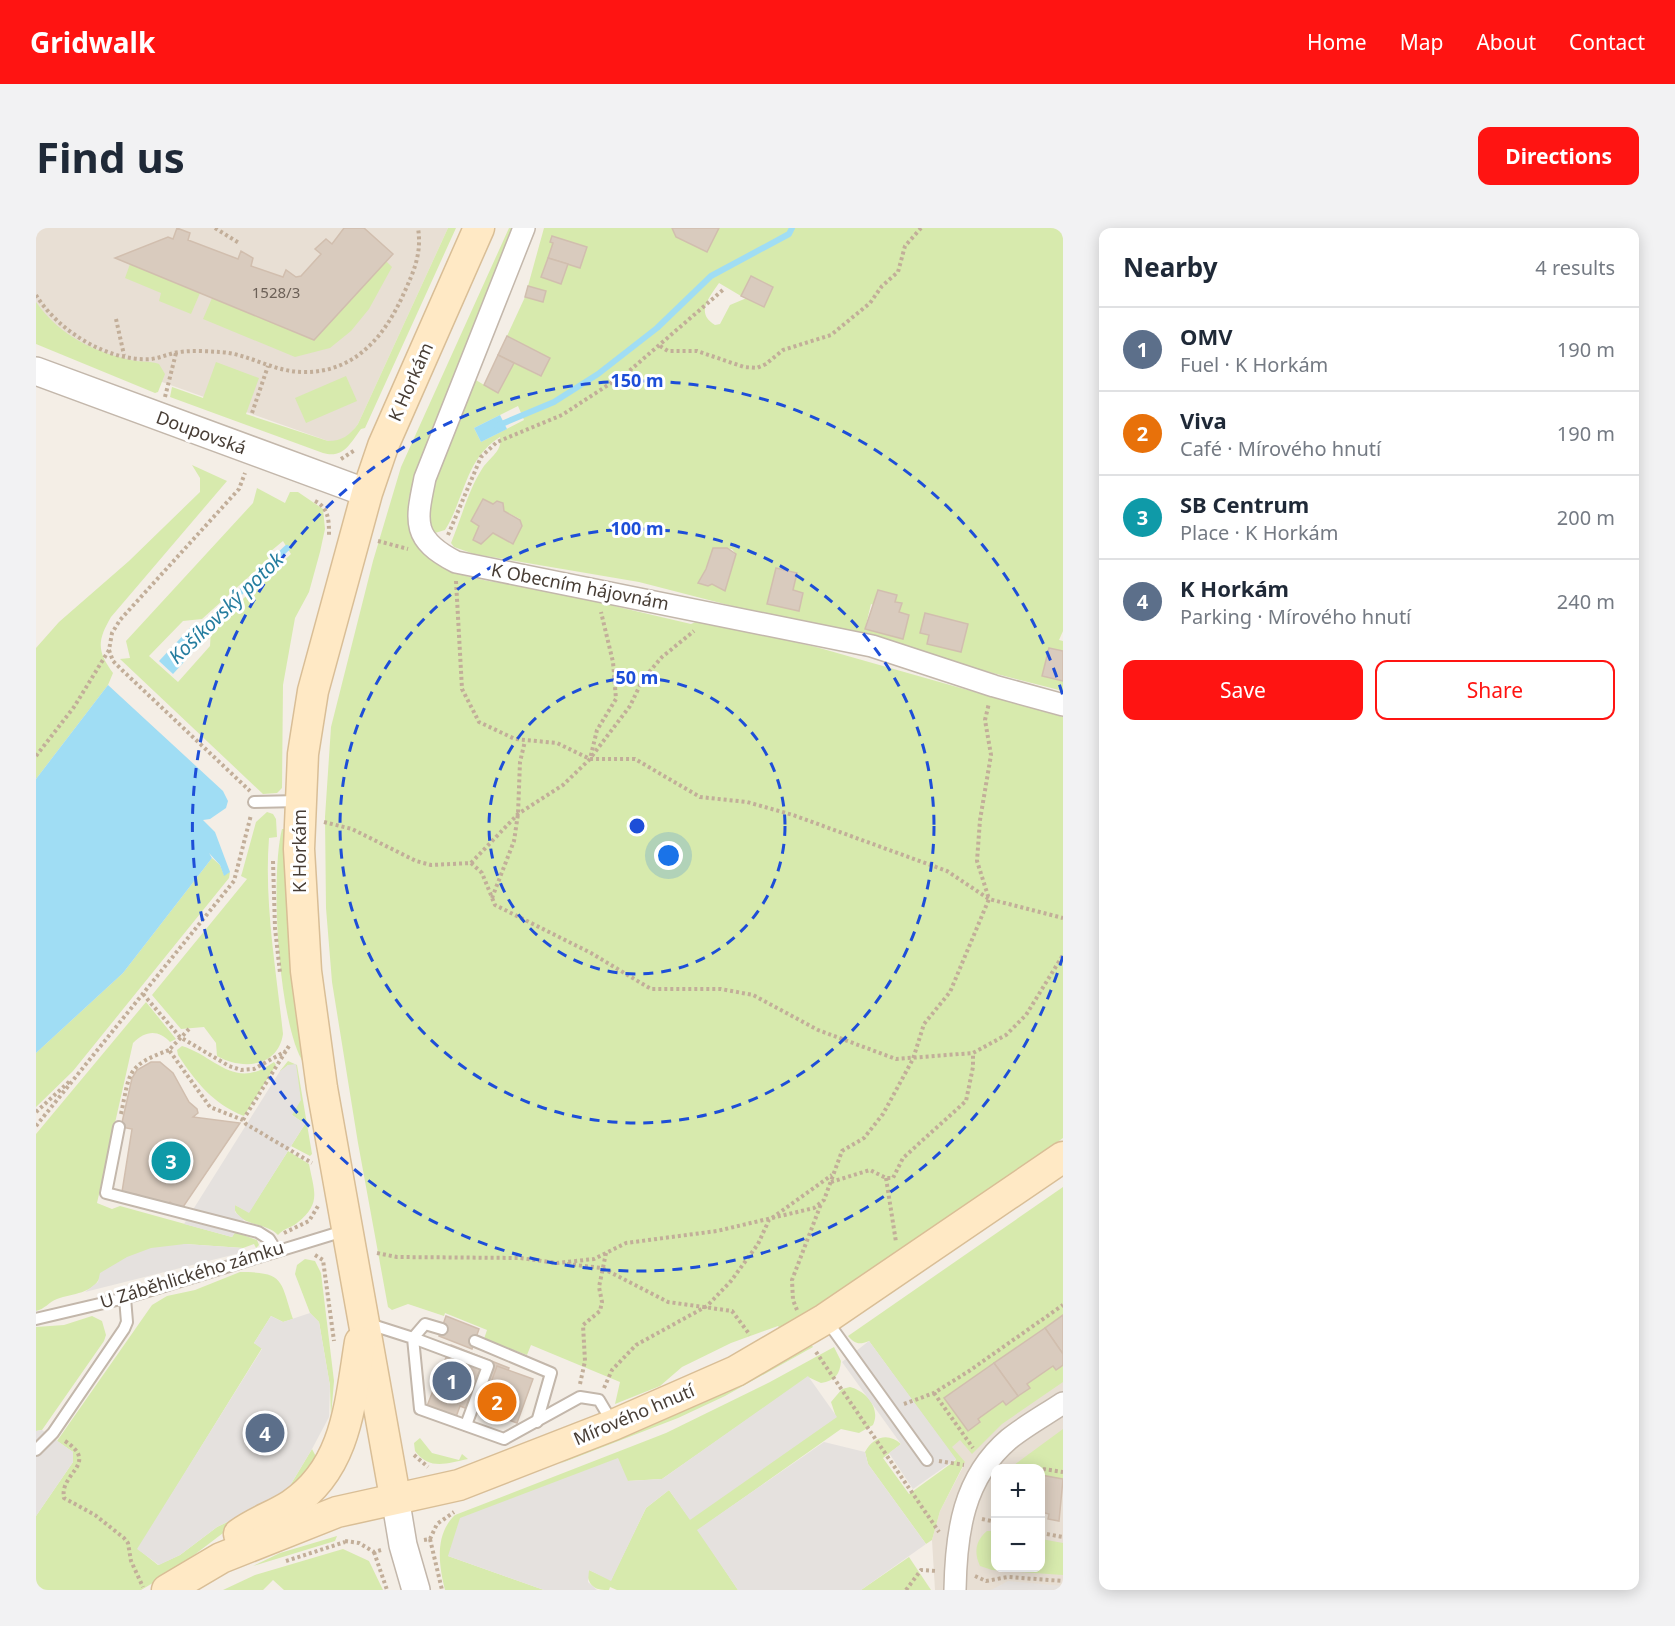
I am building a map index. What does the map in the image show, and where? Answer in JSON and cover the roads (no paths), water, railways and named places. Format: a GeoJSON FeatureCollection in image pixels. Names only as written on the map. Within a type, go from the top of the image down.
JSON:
{"type":"FeatureCollection","features":[{"type":"Feature","properties":{"kind":"main road","name":"K Horkám"},"geometry":{"type":"LineString","coordinates":[[395,1497],[322,1088],[306,971],[300,888],[300,801],[303,754],[313,692],[367,493],[383,446],[479,228]]}},
{"type":"Feature","properties":{"kind":"main road","name":"Mírového hnutí"},"geometry":{"type":"LineString","coordinates":[[167,1590],[220,1558],[337,1512],[395,1497],[459,1485],[606,1412],[736,1371],[813,1317],[908,1264],[1063,1157]]}},
{"type":"Feature","properties":{"kind":"main road"},"geometry":{"type":"LineString","coordinates":[[220,1558],[238,1535],[304,1495],[325,1473],[336,1455],[347,1420],[363,1322]]}},
{"type":"Feature","properties":{"kind":"street","name":"K Obecním hájovnám"},"geometry":{"type":"LineString","coordinates":[[524,228],[424,477],[417,517],[421,531],[432,546],[456,562],[872,646],[994,686],[1063,705]]}},
{"type":"Feature","properties":{"kind":"street","name":"Doupovská"},"geometry":{"type":"LineString","coordinates":[[36,371],[367,493]]}},
{"type":"Feature","properties":{"kind":"street"},"geometry":{"type":"LineString","coordinates":[[955,1590],[957,1532],[980,1462],[1063,1403]]}},
{"type":"Feature","properties":{"kind":"street"},"geometry":{"type":"LineString","coordinates":[[395,1497],[403,1545],[416,1590]]}},
{"type":"Feature","properties":{"kind":"lane"},"geometry":{"type":"LineString","coordinates":[[254,802],[300,801]]}},
{"type":"Feature","properties":{"kind":"lane"},"geometry":{"type":"LineString","coordinates":[[119,1127],[106,1193],[258,1232],[269,1239],[276,1250]]}},
{"type":"Feature","properties":{"kind":"lane","name":"U Záběhlického zámku"},"geometry":{"type":"LineString","coordinates":[[36,1318],[125,1298],[347,1230]]}},
{"type":"Feature","properties":{"kind":"lane"},"geometry":{"type":"LineString","coordinates":[[36,1450],[53,1433],[124,1329],[127,1315],[125,1298]]}},
{"type":"Feature","properties":{"kind":"lane"},"geometry":{"type":"LineString","coordinates":[[813,1317],[893,1412],[927,1460]]}},
{"type":"Feature","properties":{"kind":"lane"},"geometry":{"type":"LineString","coordinates":[[363,1322],[488,1366],[466,1425]]}},
{"type":"Feature","properties":{"kind":"lane"},"geometry":{"type":"LineString","coordinates":[[442,1329],[425,1324],[412,1338],[420,1409],[504,1439],[579,1397],[606,1412]]}},
{"type":"Feature","properties":{"kind":"lane"},"geometry":{"type":"LineString","coordinates":[[475,1341],[551,1373],[537,1422]]}},
{"type":"Feature","properties":{"kind":"water"},"geometry":{"type":"Polygon","coordinates":[[[500,415],[507,429],[481,442],[474,428],[500,415]]]}},
{"type":"Feature","properties":{"kind":"water"},"geometry":{"type":"Polygon","coordinates":[[[190,628],[204,640],[173,674],[159,661],[190,628]]]}},
{"type":"Feature","properties":{"kind":"water"},"geometry":{"type":"Polygon","coordinates":[[[108,685],[223,791],[228,801],[226,808],[210,819],[203,820],[215,832],[230,872],[224,876],[220,865],[209,853],[212,858],[123,973],[36,1053],[36,779],[108,685]]]}},
{"type":"Feature","properties":{"kind":"waterway","name":"Košíkovský potok"},"geometry":{"type":"LineString","coordinates":[[497,426],[554,402],[598,374],[657,328],[711,276],[789,234],[792,228]]}},
{"type":"Feature","properties":{"kind":"waterway","name":"Košíkovský potok"},"geometry":{"type":"LineString","coordinates":[[192,638],[287,548]]}},
{"type":"Feature","properties":{"kind":"place","name":"SB Centrum"},"geometry":{"type":"Point","coordinates":[171,1161]}},
{"type":"Feature","properties":{"kind":"place","name":"OMV"},"geometry":{"type":"Point","coordinates":[452,1381]}},
{"type":"Feature","properties":{"kind":"place","name":"Viva"},"geometry":{"type":"Point","coordinates":[497,1402]}},
{"type":"Feature","properties":{"kind":"place","name":"K Horkám"},"geometry":{"type":"Point","coordinates":[265,1433]}}]}
